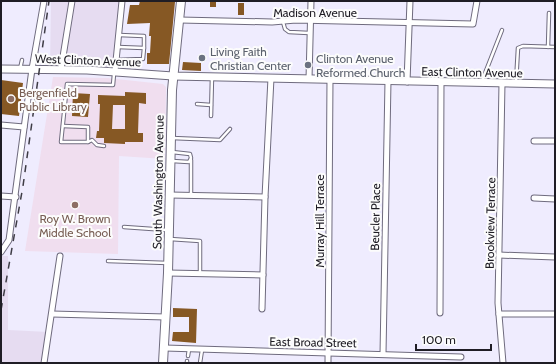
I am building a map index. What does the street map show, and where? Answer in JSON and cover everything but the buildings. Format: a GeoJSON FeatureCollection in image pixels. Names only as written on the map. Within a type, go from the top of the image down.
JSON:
{"type":"FeatureCollection","features":[{"type":"Feature","properties":{"kind":"main road","name":"South Washington Avenue"},"geometry":{"type":"LineString","coordinates":[[163,363],[168,273],[174,76],[181,1]]}},
{"type":"Feature","properties":{"kind":"street"},"geometry":{"type":"LineString","coordinates":[[1,252],[9,240],[16,197],[35,42],[44,1]]}},
{"type":"Feature","properties":{"kind":"street"},"geometry":{"type":"LineString","coordinates":[[61,69],[72,1]]}},
{"type":"Feature","properties":{"kind":"street"},"geometry":{"type":"LineString","coordinates":[[115,71],[122,1]]}},
{"type":"Feature","properties":{"kind":"street"},"geometry":{"type":"LineString","coordinates":[[309,79],[311,1]]}},
{"type":"Feature","properties":{"kind":"street"},"geometry":{"type":"LineString","coordinates":[[407,82],[410,1]]}},
{"type":"Feature","properties":{"kind":"street","name":"Madison Avenue"},"geometry":{"type":"LineString","coordinates":[[180,20],[473,24],[477,1]]}},
{"type":"Feature","properties":{"kind":"street","name":"West Clinton Avenue"},"geometry":{"type":"LineString","coordinates":[[1,69],[115,71],[174,76]]}},
{"type":"Feature","properties":{"kind":"street","name":"East Clinton Avenue"},"geometry":{"type":"LineString","coordinates":[[174,76],[555,84]]}},
{"type":"Feature","properties":{"kind":"street"},"geometry":{"type":"LineString","coordinates":[[262,309],[265,197],[271,78]]}},
{"type":"Feature","properties":{"kind":"street","name":"Murray Hill Terrace"},"geometry":{"type":"LineString","coordinates":[[328,363],[330,79]]}},
{"type":"Feature","properties":{"kind":"street","name":"Beucler Place"},"geometry":{"type":"LineString","coordinates":[[383,354],[388,81]]}},
{"type":"Feature","properties":{"kind":"street"},"geometry":{"type":"LineString","coordinates":[[440,313],[441,82]]}},
{"type":"Feature","properties":{"kind":"street","name":"Brookview Terrace"},"geometry":{"type":"LineString","coordinates":[[502,83],[499,314],[502,332],[503,363]]}},
{"type":"Feature","properties":{"kind":"street"},"geometry":{"type":"LineString","coordinates":[[1,124],[24,127]]}},
{"type":"Feature","properties":{"kind":"street"},"geometry":{"type":"LineString","coordinates":[[534,141],[555,141]]}},
{"type":"Feature","properties":{"kind":"street"},"geometry":{"type":"LineString","coordinates":[[170,195],[265,197]]}},
{"type":"Feature","properties":{"kind":"street"},"geometry":{"type":"LineString","coordinates":[[1,196],[16,197]]}},
{"type":"Feature","properties":{"kind":"street"},"geometry":{"type":"LineString","coordinates":[[534,198],[555,199]]}},
{"type":"Feature","properties":{"kind":"street"},"geometry":{"type":"LineString","coordinates":[[44,363],[60,256]]}},
{"type":"Feature","properties":{"kind":"street"},"geometry":{"type":"LineString","coordinates":[[499,256],[555,257]]}},
{"type":"Feature","properties":{"kind":"street"},"geometry":{"type":"LineString","coordinates":[[168,273],[263,276]]}},
{"type":"Feature","properties":{"kind":"street"},"geometry":{"type":"LineString","coordinates":[[52,314],[166,317]]}},
{"type":"Feature","properties":{"kind":"street"},"geometry":{"type":"LineString","coordinates":[[499,314],[555,314]]}},
{"type":"Feature","properties":{"kind":"street","name":"East Broad Street"},"geometry":{"type":"LineString","coordinates":[[165,348],[461,356]]}},
{"type":"Feature","properties":{"kind":"lane"},"geometry":{"type":"LineString","coordinates":[[548,14],[548,47]]}},
{"type":"Feature","properties":{"kind":"lane"},"geometry":{"type":"LineString","coordinates":[[283,21],[285,29],[289,32],[310,32]]}},
{"type":"Feature","properties":{"kind":"lane"},"geometry":{"type":"LineString","coordinates":[[481,83],[484,72],[491,60],[502,30]]}},
{"type":"Feature","properties":{"kind":"lane"},"geometry":{"type":"LineString","coordinates":[[116,60],[142,60],[144,48],[144,36],[118,34]]}},
{"type":"Feature","properties":{"kind":"lane"},"geometry":{"type":"LineString","coordinates":[[516,83],[518,48],[523,46],[555,47]]}},
{"type":"Feature","properties":{"kind":"lane"},"geometry":{"type":"LineString","coordinates":[[117,47],[144,48]]}},
{"type":"Feature","properties":{"kind":"lane"},"geometry":{"type":"LineString","coordinates":[[20,69],[22,60]]}},
{"type":"Feature","properties":{"kind":"lane"},"geometry":{"type":"LineString","coordinates":[[104,146],[98,145],[92,140],[88,142],[61,142],[67,84],[113,85],[115,71]]}},
{"type":"Feature","properties":{"kind":"lane"},"geometry":{"type":"LineString","coordinates":[[211,116],[212,77]]}},
{"type":"Feature","properties":{"kind":"lane"},"geometry":{"type":"LineString","coordinates":[[197,104],[211,105]]}},
{"type":"Feature","properties":{"kind":"lane"},"geometry":{"type":"LineString","coordinates":[[63,126],[88,127],[88,142]]}},
{"type":"Feature","properties":{"kind":"lane"},"geometry":{"type":"LineString","coordinates":[[172,138],[220,140],[230,129]]}},
{"type":"Feature","properties":{"kind":"lane"},"geometry":{"type":"LineString","coordinates":[[171,152],[190,154],[191,196]]}},
{"type":"Feature","properties":{"kind":"lane"},"geometry":{"type":"LineString","coordinates":[[171,161],[189,162],[191,158]]}},
{"type":"Feature","properties":{"kind":"lane"},"geometry":{"type":"LineString","coordinates":[[124,227],[169,230]]}},
{"type":"Feature","properties":{"kind":"lane"},"geometry":{"type":"LineString","coordinates":[[169,239],[200,241],[200,274]]}},
{"type":"Feature","properties":{"kind":"lane"},"geometry":{"type":"LineString","coordinates":[[108,262],[168,263]]}},
{"type":"Feature","properties":{"kind":"lane"},"geometry":{"type":"LineString","coordinates":[[188,356],[189,349]]}},
{"type":"Feature","properties":{"kind":"lane"},"geometry":{"type":"LineString","coordinates":[[200,363],[202,349]]}},
{"type":"Feature","properties":{"kind":"shaded area"},"geometry":{"type":"Polygon","coordinates":[[[51,1],[126,1],[115,70],[50,68],[51,1]]]}},
{"type":"Feature","properties":{"kind":"shaded area","name":"Roy W. Brown Middle School"},"geometry":{"type":"Polygon","coordinates":[[[53,77],[107,78],[163,84],[166,87],[165,159],[119,156],[118,254],[25,251],[53,77]]]}},
{"type":"Feature","properties":{"kind":"shaded area"},"geometry":{"type":"Polygon","coordinates":[[[1,256],[8,256],[8,330],[49,332],[45,363],[1,363],[1,256]]]}},
{"type":"Feature","properties":{"kind":"railway"},"geometry":{"type":"LineString","coordinates":[[1,310],[23,186],[49,1]]}},
{"type":"Feature","properties":{"kind":"place","name":"Living Faith Christian Center"},"geometry":{"type":"Point","coordinates":[202,58]}},
{"type":"Feature","properties":{"kind":"place","name":"Clinton Avenue Reformed Church"},"geometry":{"type":"Point","coordinates":[308,65]}},
{"type":"Feature","properties":{"kind":"place","name":"Bergenfield Public Library"},"geometry":{"type":"Point","coordinates":[11,99]}},
{"type":"Feature","properties":{"kind":"place","name":"Roy W. Brown Middle School"},"geometry":{"type":"Point","coordinates":[75,205]}}]}
